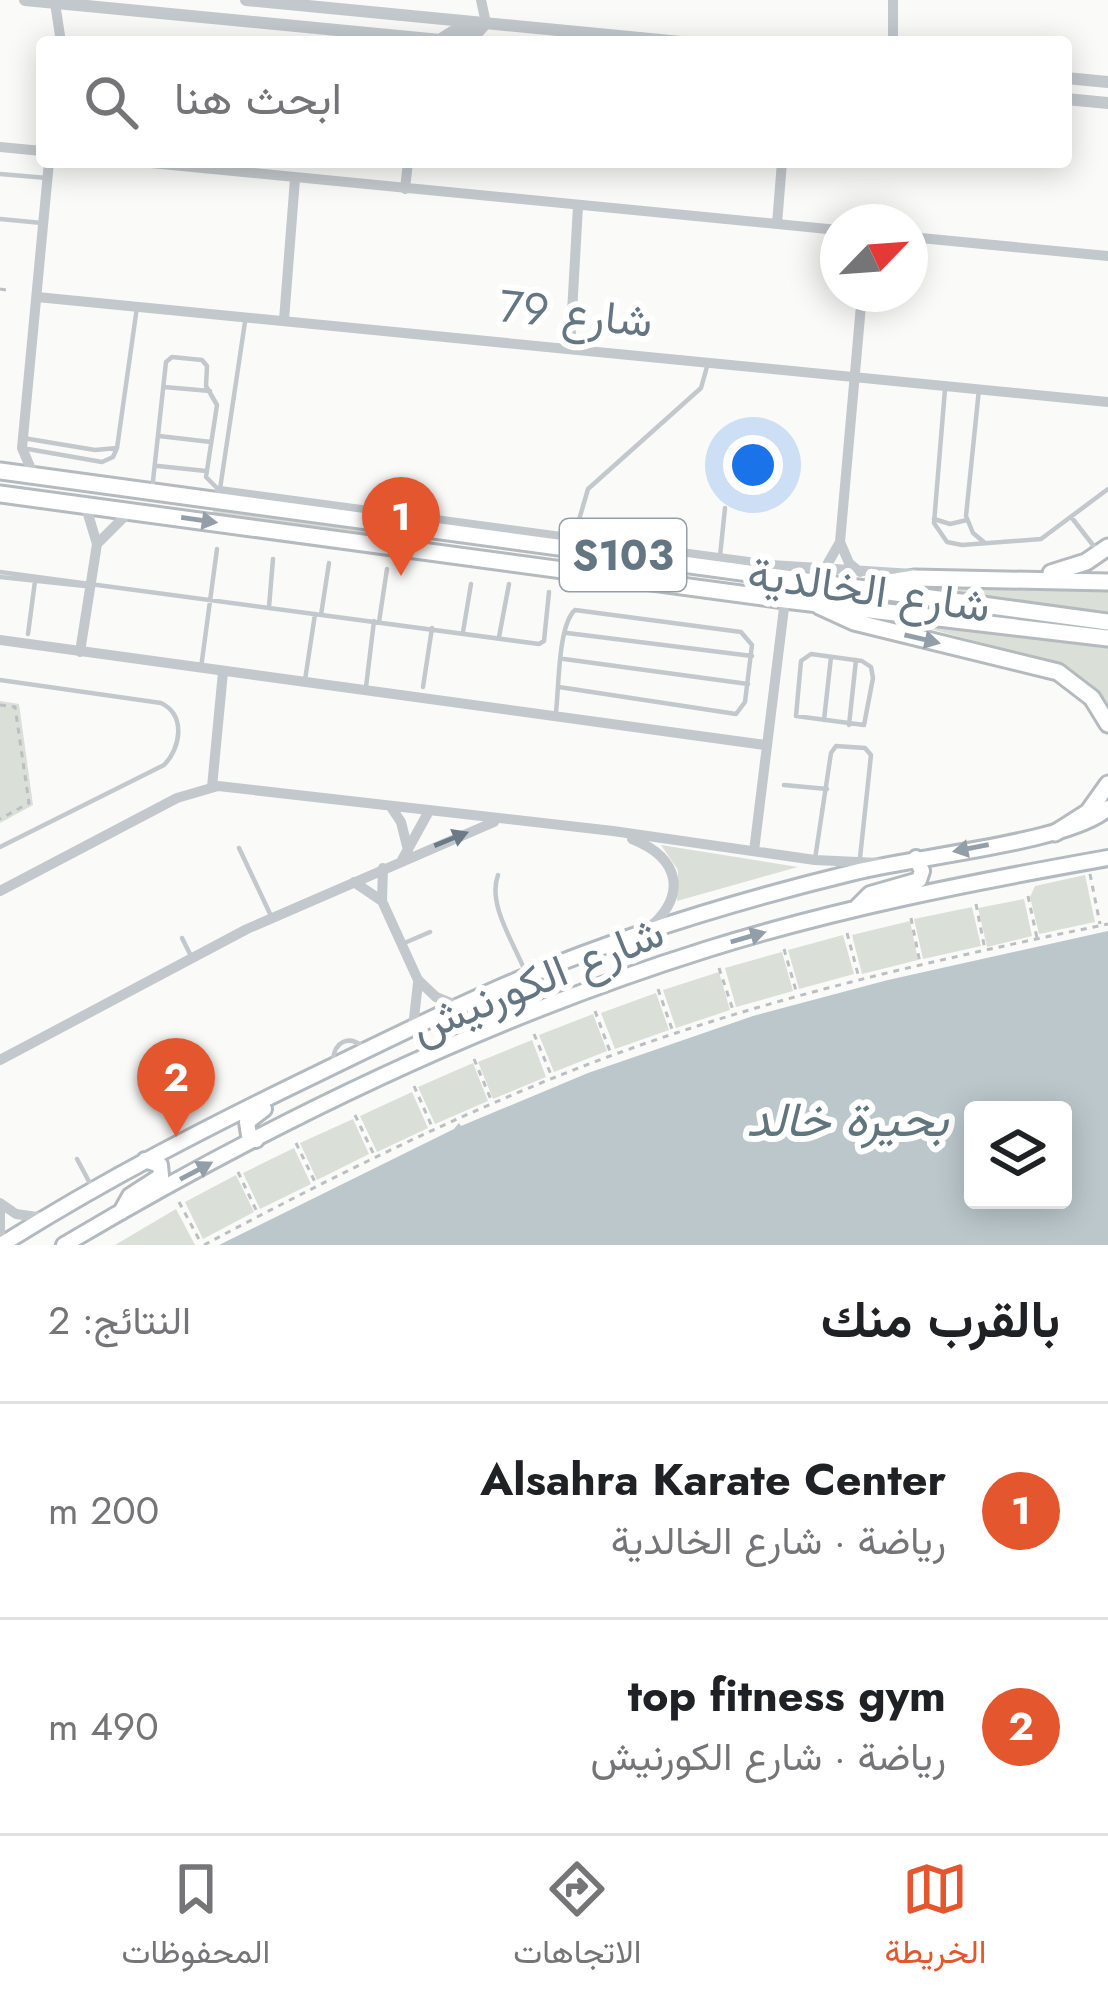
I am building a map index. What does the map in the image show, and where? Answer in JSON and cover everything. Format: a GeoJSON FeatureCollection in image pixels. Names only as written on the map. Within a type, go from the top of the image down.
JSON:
{"type":"FeatureCollection","features":[{"type":"Feature","properties":{"kind":"main road","name":"شارع الخالدية"},"geometry":{"type":"LineString","coordinates":[[3,471],[861,580],[1100,629]]}},
{"type":"Feature","properties":{"kind":"main road","name":"شارع الخالدية"},"geometry":{"type":"LineString","coordinates":[[0,494],[785,599],[1100,629]]}},
{"type":"Feature","properties":{"kind":"main road"},"geometry":{"type":"LineString","coordinates":[[1029,578],[1066,569],[1104,550]]}},
{"type":"Feature","properties":{"kind":"main road"},"geometry":{"type":"LineString","coordinates":[[861,580],[1108,582]]}},
{"type":"Feature","properties":{"kind":"main road"},"geometry":{"type":"LineString","coordinates":[[812,602],[854,622],[1058,672],[1092,698],[1108,724]]}},
{"type":"Feature","properties":{"kind":"main road"},"geometry":{"type":"LineString","coordinates":[[1055,833],[1088,812],[1108,784]]}},
{"type":"Feature","properties":{"kind":"main road","name":"شارع الكورنيش"},"geometry":{"type":"LineString","coordinates":[[1,1243],[145,1160],[527,976],[765,895],[887,863],[1055,833],[1084,825],[1108,808]]}},
{"type":"Feature","properties":{"kind":"main road"},"geometry":{"type":"LineString","coordinates":[[857,908],[870,894],[919,880],[922,871],[916,858]]}},
{"type":"Feature","properties":{"kind":"main road","name":"شارع الكورنيش"},"geometry":{"type":"LineString","coordinates":[[64,1245],[256,1140],[462,1040],[584,991],[712,948],[857,908],[1108,858]]}},
{"type":"Feature","properties":{"kind":"main road"},"geometry":{"type":"LineString","coordinates":[[256,1140],[247,1130],[250,1118],[293,1093],[307,1078]]}},
{"type":"Feature","properties":{"kind":"main road"},"geometry":{"type":"LineString","coordinates":[[122,1211],[130,1196],[161,1176],[160,1165],[145,1160]]}},
{"type":"Feature","properties":{"kind":"street"},"geometry":{"type":"LineString","coordinates":[[25,0],[371,36]]}},
{"type":"Feature","properties":{"kind":"street"},"geometry":{"type":"LineString","coordinates":[[247,0],[620,36]]}},
{"type":"Feature","properties":{"kind":"street"},"geometry":{"type":"LineString","coordinates":[[465,21],[479,0]]}},
{"type":"Feature","properties":{"kind":"street"},"geometry":{"type":"LineString","coordinates":[[479,0],[487,23]]}},
{"type":"Feature","properties":{"kind":"street"},"geometry":{"type":"LineString","coordinates":[[889,36],[893,0]]}},
{"type":"Feature","properties":{"kind":"street"},"geometry":{"type":"LineString","coordinates":[[55,2],[61,36]]}},
{"type":"Feature","properties":{"kind":"street"},"geometry":{"type":"LineString","coordinates":[[63,36],[79,5]]}},
{"type":"Feature","properties":{"kind":"street"},"geometry":{"type":"LineString","coordinates":[[444,36],[477,33],[487,23]]}},
{"type":"Feature","properties":{"kind":"street"},"geometry":{"type":"LineString","coordinates":[[1072,79],[1108,82]]}},
{"type":"Feature","properties":{"kind":"street"},"geometry":{"type":"LineString","coordinates":[[1072,100],[1108,103]]}},
{"type":"Feature","properties":{"kind":"street"},"geometry":{"type":"LineString","coordinates":[[0,147],[36,150]]}},
{"type":"Feature","properties":{"kind":"street"},"geometry":{"type":"LineString","coordinates":[[34,476],[23,443],[48,168]]}},
{"type":"Feature","properties":{"kind":"street"},"geometry":{"type":"LineString","coordinates":[[199,168],[820,228]]}},
{"type":"Feature","properties":{"kind":"street"},"geometry":{"type":"LineString","coordinates":[[406,189],[408,168]]}},
{"type":"Feature","properties":{"kind":"street"},"geometry":{"type":"LineString","coordinates":[[777,224],[782,168]]}},
{"type":"Feature","properties":{"kind":"street"},"geometry":{"type":"LineString","coordinates":[[284,320],[295,178]]}},
{"type":"Feature","properties":{"kind":"street"},"geometry":{"type":"LineString","coordinates":[[570,348],[578,206]]}},
{"type":"Feature","properties":{"kind":"street"},"geometry":{"type":"LineString","coordinates":[[928,239],[1108,256]]}},
{"type":"Feature","properties":{"kind":"street","name":"شارع 79"},"geometry":{"type":"LineString","coordinates":[[37,297],[1108,402]]}},
{"type":"Feature","properties":{"kind":"street"},"geometry":{"type":"LineString","coordinates":[[824,570],[840,542],[860,312]]}},
{"type":"Feature","properties":{"kind":"street"},"geometry":{"type":"LineString","coordinates":[[3,471],[23,443]]}},
{"type":"Feature","properties":{"kind":"street"},"geometry":{"type":"LineString","coordinates":[[220,491],[574,537],[644,553],[824,570],[861,580]]}},
{"type":"Feature","properties":{"kind":"street"},"geometry":{"type":"LineString","coordinates":[[80,652],[98,544],[86,504]]}},
{"type":"Feature","properties":{"kind":"street"},"geometry":{"type":"LineString","coordinates":[[98,544],[132,510]]}},
{"type":"Feature","properties":{"kind":"street"},"geometry":{"type":"LineString","coordinates":[[840,542],[861,580]]}},
{"type":"Feature","properties":{"kind":"street"},"geometry":{"type":"LineString","coordinates":[[754,851],[785,599]]}},
{"type":"Feature","properties":{"kind":"street"},"geometry":{"type":"LineString","coordinates":[[0,640],[765,745]]}},
{"type":"Feature","properties":{"kind":"street"},"geometry":{"type":"LineString","coordinates":[[212,787],[223,672]]}},
{"type":"Feature","properties":{"kind":"street"},"geometry":{"type":"LineString","coordinates":[[0,891],[177,798],[212,787],[613,831],[815,860],[887,863]]}},
{"type":"Feature","properties":{"kind":"street"},"geometry":{"type":"LineString","coordinates":[[391,807],[401,822],[405,855]]}},
{"type":"Feature","properties":{"kind":"street"},"geometry":{"type":"LineString","coordinates":[[405,855],[413,809]]}},
{"type":"Feature","properties":{"kind":"street"},"geometry":{"type":"LineString","coordinates":[[405,855],[429,812]]}},
{"type":"Feature","properties":{"kind":"street"},"geometry":{"type":"LineString","coordinates":[[0,1060],[191,956],[405,855],[499,820]]}},
{"type":"Feature","properties":{"kind":"street"},"geometry":{"type":"LineString","coordinates":[[613,831],[653,848],[673,877],[669,907],[643,934]]}},
{"type":"Feature","properties":{"kind":"street"},"geometry":{"type":"LineString","coordinates":[[383,868],[382,901],[418,980],[436,997],[458,1006]]}},
{"type":"Feature","properties":{"kind":"street"},"geometry":{"type":"LineString","coordinates":[[354,882],[382,901]]}},
{"type":"Feature","properties":{"kind":"street"},"geometry":{"type":"LineString","coordinates":[[413,1027],[418,980]]}},
{"type":"Feature","properties":{"kind":"street"},"geometry":{"type":"LineString","coordinates":[[1,1243],[0,1207],[44,1218]]}},
{"type":"Feature","properties":{"kind":"street"},"geometry":{"type":"LineString","coordinates":[[79,1245],[94,1227]]}},
{"type":"Feature","properties":{"kind":"lane"},"geometry":{"type":"LineString","coordinates":[[0,175],[47,178]]}},
{"type":"Feature","properties":{"kind":"lane"},"geometry":{"type":"LineString","coordinates":[[0,219],[43,223]]}},
{"type":"Feature","properties":{"kind":"lane"},"geometry":{"type":"LineString","coordinates":[[23,443],[102,462],[112,457],[137,305]]}},
{"type":"Feature","properties":{"kind":"lane"},"geometry":{"type":"LineString","coordinates":[[152,492],[166,362],[176,357],[205,362],[217,405],[206,472],[209,484],[220,491],[245,316]]}},
{"type":"Feature","properties":{"kind":"lane"},"geometry":{"type":"LineString","coordinates":[[574,537],[588,489],[701,388],[708,362]]}},
{"type":"Feature","properties":{"kind":"lane"},"geometry":{"type":"LineString","coordinates":[[946,386],[934,519],[947,542],[1036,540],[1108,489]]}},
{"type":"Feature","properties":{"kind":"lane"},"geometry":{"type":"LineString","coordinates":[[164,387],[210,391]]}},
{"type":"Feature","properties":{"kind":"lane"},"geometry":{"type":"LineString","coordinates":[[979,389],[967,520],[985,542]]}},
{"type":"Feature","properties":{"kind":"lane"},"geometry":{"type":"LineString","coordinates":[[159,436],[211,442]]}},
{"type":"Feature","properties":{"kind":"lane"},"geometry":{"type":"LineString","coordinates":[[23,443],[117,448]]}},
{"type":"Feature","properties":{"kind":"lane"},"geometry":{"type":"LineString","coordinates":[[155,466],[206,472]]}},
{"type":"Feature","properties":{"kind":"lane"},"geometry":{"type":"LineString","coordinates":[[720,557],[725,508]]}},
{"type":"Feature","properties":{"kind":"lane"},"geometry":{"type":"LineString","coordinates":[[1072,518],[1104,550]]}},
{"type":"Feature","properties":{"kind":"lane"},"geometry":{"type":"LineString","coordinates":[[934,519],[950,524],[967,520]]}},
{"type":"Feature","properties":{"kind":"lane"},"geometry":{"type":"LineString","coordinates":[[201,668],[217,549]]}},
{"type":"Feature","properties":{"kind":"lane"},"geometry":{"type":"LineString","coordinates":[[268,608],[273,559]]}},
{"type":"Feature","properties":{"kind":"lane"},"geometry":{"type":"LineString","coordinates":[[304,683],[329,563]]}},
{"type":"Feature","properties":{"kind":"lane"},"geometry":{"type":"LineString","coordinates":[[365,692],[387,569]]}},
{"type":"Feature","properties":{"kind":"lane"},"geometry":{"type":"LineString","coordinates":[[0,574],[91,585]]}},
{"type":"Feature","properties":{"kind":"lane"},"geometry":{"type":"LineString","coordinates":[[0,574],[542,644],[549,592]]}},
{"type":"Feature","properties":{"kind":"lane"},"geometry":{"type":"LineString","coordinates":[[28,634],[35,581]]}},
{"type":"Feature","properties":{"kind":"lane"},"geometry":{"type":"LineString","coordinates":[[464,632],[471,584]]}},
{"type":"Feature","properties":{"kind":"lane"},"geometry":{"type":"LineString","coordinates":[[499,637],[508,584]]}},
{"type":"Feature","properties":{"kind":"lane"},"geometry":{"type":"LineString","coordinates":[[556,717],[564,633],[568,615],[585,609],[741,632],[751,640],[744,706],[732,715],[559,687]]}},
{"type":"Feature","properties":{"kind":"lane"},"geometry":{"type":"LineString","coordinates":[[423,687],[432,628]]}},
{"type":"Feature","properties":{"kind":"lane"},"geometry":{"type":"LineString","coordinates":[[564,633],[752,656]]}},
{"type":"Feature","properties":{"kind":"lane"},"geometry":{"type":"LineString","coordinates":[[770,712],[849,725],[862,726],[867,721],[873,678],[869,665],[811,654],[804,657],[796,716]]}},
{"type":"Feature","properties":{"kind":"lane"},"geometry":{"type":"LineString","coordinates":[[824,720],[831,657]]}},
{"type":"Feature","properties":{"kind":"lane"},"geometry":{"type":"LineString","coordinates":[[562,659],[748,684]]}},
{"type":"Feature","properties":{"kind":"lane"},"geometry":{"type":"LineString","coordinates":[[849,725],[856,660]]}},
{"type":"Feature","properties":{"kind":"lane"},"geometry":{"type":"LineString","coordinates":[[0,680],[161,704],[178,721],[176,746],[164,765],[0,848]]}},
{"type":"Feature","properties":{"kind":"lane"},"geometry":{"type":"LineString","coordinates":[[815,860],[833,748],[868,750],[871,758],[859,850],[863,863]]}},
{"type":"Feature","properties":{"kind":"lane"},"geometry":{"type":"LineString","coordinates":[[784,785],[826,789]]}},
{"type":"Feature","properties":{"kind":"lane"},"geometry":{"type":"LineString","coordinates":[[239,848],[272,918]]}},
{"type":"Feature","properties":{"kind":"lane"},"geometry":{"type":"LineString","coordinates":[[498,875],[496,902],[527,976]]}},
{"type":"Feature","properties":{"kind":"lane"},"geometry":{"type":"LineString","coordinates":[[402,944],[430,932]]}},
{"type":"Feature","properties":{"kind":"lane"},"geometry":{"type":"LineString","coordinates":[[182,938],[191,956]]}},
{"type":"Feature","properties":{"kind":"lane"},"geometry":{"type":"LineString","coordinates":[[77,1159],[93,1189]]}},
{"type":"Feature","properties":{"kind":"path"},"geometry":{"type":"LineString","coordinates":[[0,705],[15,707],[29,803],[0,819]]}},
{"type":"Feature","properties":{"kind":"path"},"geometry":{"type":"LineString","coordinates":[[1089,872],[1101,925]]}},
{"type":"Feature","properties":{"kind":"path"},"geometry":{"type":"LineString","coordinates":[[1028,896],[1037,940]]}},
{"type":"Feature","properties":{"kind":"path"},"geometry":{"type":"LineString","coordinates":[[976,904],[986,952]]}},
{"type":"Feature","properties":{"kind":"path"},"geometry":{"type":"LineString","coordinates":[[910,918],[921,965]]}},
{"type":"Feature","properties":{"kind":"path"},"geometry":{"type":"LineString","coordinates":[[179,1202],[203,1245],[492,1103],[674,1034],[797,995],[1108,924]]}},
{"type":"Feature","properties":{"kind":"path"},"geometry":{"type":"LineString","coordinates":[[847,933],[859,980]]}},
{"type":"Feature","properties":{"kind":"path"},"geometry":{"type":"LineString","coordinates":[[784,949],[797,995]]}},
{"type":"Feature","properties":{"kind":"path"},"geometry":{"type":"LineString","coordinates":[[719,968],[734,1014]]}},
{"type":"Feature","properties":{"kind":"path"},"geometry":{"type":"LineString","coordinates":[[658,989],[674,1034]]}},
{"type":"Feature","properties":{"kind":"path"},"geometry":{"type":"LineString","coordinates":[[595,1011],[612,1056]]}},
{"type":"Feature","properties":{"kind":"path"},"geometry":{"type":"LineString","coordinates":[[534,1034],[553,1079]]}},
{"type":"Feature","properties":{"kind":"path"},"geometry":{"type":"LineString","coordinates":[[474,1059],[492,1103]]}},
{"type":"Feature","properties":{"kind":"path"},"geometry":{"type":"LineString","coordinates":[[414,1086],[434,1130]]}},
{"type":"Feature","properties":{"kind":"path"},"geometry":{"type":"LineString","coordinates":[[355,1115],[376,1158]]}},
{"type":"Feature","properties":{"kind":"path"},"geometry":{"type":"LineString","coordinates":[[296,1143],[317,1186]]}},
{"type":"Feature","properties":{"kind":"path"},"geometry":{"type":"LineString","coordinates":[[238,1172],[259,1216]]}},
{"type":"Feature","properties":{"kind":"shaded area"},"geometry":{"type":"Polygon","coordinates":[[[213,508],[429,537],[428,544],[213,515],[213,508]]]}},
{"type":"Feature","properties":{"kind":"shaded area"},"geometry":{"type":"Polygon","coordinates":[[[896,584],[1108,588],[1108,612],[896,584]]]}},
{"type":"Feature","properties":{"kind":"shaded area"},"geometry":{"type":"Polygon","coordinates":[[[912,624],[1108,648],[1108,705],[1087,682],[1057,663],[912,624]]]}},
{"type":"Feature","properties":{"kind":"shaded area"},"geometry":{"type":"Polygon","coordinates":[[[0,701],[19,704],[33,805],[0,823],[0,701]]]}},
{"type":"Feature","properties":{"kind":"shaded area"},"geometry":{"type":"Polygon","coordinates":[[[661,845],[798,867],[677,901],[678,870],[661,845]]]}},
{"type":"Feature","properties":{"kind":"shaded area"},"geometry":{"type":"Polygon","coordinates":[[[1085,875],[1095,922],[1039,934],[1030,897],[1035,886],[1085,875]]]}},
{"type":"Feature","properties":{"kind":"shaded area"},"geometry":{"type":"Polygon","coordinates":[[[1024,899],[1032,936],[987,947],[978,908],[1024,899]]]}},
{"type":"Feature","properties":{"kind":"shaded area"},"geometry":{"type":"Polygon","coordinates":[[[972,907],[981,946],[923,959],[914,919],[972,907]]]}},
{"type":"Feature","properties":{"kind":"shaded area"},"geometry":{"type":"Polygon","coordinates":[[[910,921],[918,960],[862,974],[852,935],[910,921]]]}},
{"type":"Feature","properties":{"kind":"shaded area"},"geometry":{"type":"Polygon","coordinates":[[[843,935],[854,974],[799,989],[788,950],[843,935]]]}},
{"type":"Feature","properties":{"kind":"shaded area"},"geometry":{"type":"Polygon","coordinates":[[[782,952],[793,991],[736,1007],[725,968],[782,952]]]}},
{"type":"Feature","properties":{"kind":"shaded area"},"geometry":{"type":"Polygon","coordinates":[[[719,972],[730,1010],[676,1028],[663,990],[719,972]]]}},
{"type":"Feature","properties":{"kind":"shaded area"},"geometry":{"type":"Polygon","coordinates":[[[656,993],[669,1030],[615,1049],[601,1013],[656,993]]]}},
{"type":"Feature","properties":{"kind":"shaded area"},"geometry":{"type":"Polygon","coordinates":[[[593,1014],[607,1051],[554,1072],[539,1035],[593,1014]]]}},
{"type":"Feature","properties":{"kind":"shaded area"},"geometry":{"type":"Polygon","coordinates":[[[532,1040],[546,1077],[493,1099],[478,1062],[532,1040]]]}},
{"type":"Feature","properties":{"kind":"shaded area"},"geometry":{"type":"Polygon","coordinates":[[[473,1063],[488,1101],[435,1124],[418,1087],[473,1063]]]}},
{"type":"Feature","properties":{"kind":"shaded area"},"geometry":{"type":"Polygon","coordinates":[[[412,1092],[428,1128],[377,1152],[360,1116],[412,1092]]]}},
{"type":"Feature","properties":{"kind":"shaded area"},"geometry":{"type":"Polygon","coordinates":[[[353,1119],[369,1154],[317,1180],[300,1143],[353,1119]]]}},
{"type":"Feature","properties":{"kind":"shaded area"},"geometry":{"type":"Polygon","coordinates":[[[294,1148],[311,1184],[260,1209],[243,1173],[294,1148]]]}},
{"type":"Feature","properties":{"kind":"shaded area"},"geometry":{"type":"Polygon","coordinates":[[[236,1175],[254,1212],[203,1239],[185,1202],[236,1175]]]}},
{"type":"Feature","properties":{"kind":"shaded area"},"geometry":{"type":"Polygon","coordinates":[[[176,1209],[195,1245],[115,1245],[176,1209]]]}},
{"type":"Feature","properties":{"kind":"water","name":"بحيرة خالد"},"geometry":{"type":"Polygon","coordinates":[[[1108,931],[1108,1245],[219,1245],[459,1123],[753,1016],[1108,931]]]}},
{"type":"Feature","properties":{"kind":"place","name":"Alsahra Karate Center"},"geometry":{"type":"Point","coordinates":[401,576]}},
{"type":"Feature","properties":{"kind":"place","name":"top fitness gym"},"geometry":{"type":"Point","coordinates":[176,1137]}}]}
